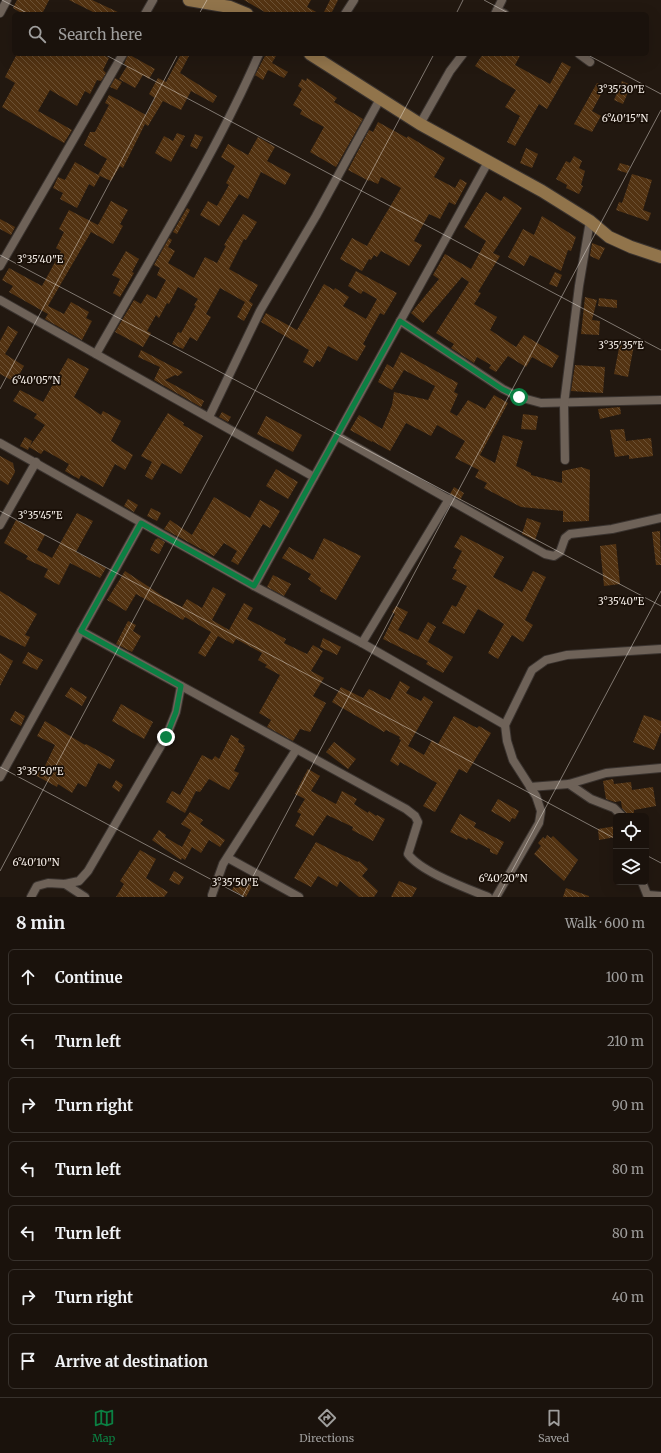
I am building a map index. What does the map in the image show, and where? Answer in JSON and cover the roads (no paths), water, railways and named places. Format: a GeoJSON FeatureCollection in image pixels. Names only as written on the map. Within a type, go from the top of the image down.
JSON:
{"type":"FeatureCollection","features":[{"type":"Feature","properties":{"kind":"street"},"geometry":{"type":"LineString","coordinates":[[0,13],[7,0]]}},
{"type":"Feature","properties":{"kind":"street"},"geometry":{"type":"LineString","coordinates":[[146,12],[153,0]]}},
{"type":"Feature","properties":{"kind":"street"},"geometry":{"type":"LineString","coordinates":[[189,0],[230,7],[242,12]]}},
{"type":"Feature","properties":{"kind":"street"},"geometry":{"type":"LineString","coordinates":[[347,12],[354,0]]}},
{"type":"Feature","properties":{"kind":"street"},"geometry":{"type":"LineString","coordinates":[[499,12],[502,0]]}},
{"type":"Feature","properties":{"kind":"street"},"geometry":{"type":"LineString","coordinates":[[0,266],[122,56]]}},
{"type":"Feature","properties":{"kind":"street"},"geometry":{"type":"LineString","coordinates":[[96,354],[196,181],[238,102],[258,56]]}},
{"type":"Feature","properties":{"kind":"street"},"geometry":{"type":"LineString","coordinates":[[316,56],[420,124],[542,191],[590,221],[609,237],[631,247],[661,257]]}},
{"type":"Feature","properties":{"kind":"street"},"geometry":{"type":"LineString","coordinates":[[420,124],[450,70],[461,56]]}},
{"type":"Feature","properties":{"kind":"street"},"geometry":{"type":"LineString","coordinates":[[582,56],[590,62]]}},
{"type":"Feature","properties":{"kind":"street"},"geometry":{"type":"LineString","coordinates":[[209,417],[260,311],[316,216],[380,99]]}},
{"type":"Feature","properties":{"kind":"street"},"geometry":{"type":"LineString","coordinates":[[254,586],[488,162]]}},
{"type":"Feature","properties":{"kind":"street"},"geometry":{"type":"LineString","coordinates":[[565,460],[564,404],[578,286],[590,221]]}},
{"type":"Feature","properties":{"kind":"street"},"geometry":{"type":"LineString","coordinates":[[0,300],[314,477]]}},
{"type":"Feature","properties":{"kind":"street"},"geometry":{"type":"LineString","coordinates":[[400,321],[502,389],[519,397],[541,403],[564,404],[661,400]]}},
{"type":"Feature","properties":{"kind":"street"},"geometry":{"type":"LineString","coordinates":[[337,436],[545,554],[554,556],[560,552],[565,538],[570,534],[612,529],[661,518]]}},
{"type":"Feature","properties":{"kind":"street"},"geometry":{"type":"LineString","coordinates":[[0,443],[254,586],[362,643],[504,725]]}},
{"type":"Feature","properties":{"kind":"street"},"geometry":{"type":"LineString","coordinates":[[0,525],[36,462]]}},
{"type":"Feature","properties":{"kind":"street"},"geometry":{"type":"LineString","coordinates":[[362,643],[449,499]]}},
{"type":"Feature","properties":{"kind":"street"},"geometry":{"type":"LineString","coordinates":[[0,777],[141,523]]}},
{"type":"Feature","properties":{"kind":"street"},"geometry":{"type":"LineString","coordinates":[[81,631],[415,816],[418,822],[417,831],[409,845],[408,854],[413,860],[450,881],[488,897]]}},
{"type":"Feature","properties":{"kind":"street"},"geometry":{"type":"LineString","coordinates":[[496,897],[539,823],[541,811],[536,796],[513,760],[504,725],[532,670],[546,660],[567,655],[661,649]]}},
{"type":"Feature","properties":{"kind":"street"},"geometry":{"type":"LineString","coordinates":[[31,897],[37,886],[48,883],[65,884],[79,881],[88,871],[166,737],[176,712],[181,686]]}},
{"type":"Feature","properties":{"kind":"street"},"geometry":{"type":"LineString","coordinates":[[212,894],[223,864],[296,750]]}},
{"type":"Feature","properties":{"kind":"street"},"geometry":{"type":"LineString","coordinates":[[530,787],[569,784],[606,773],[661,768]]}},
{"type":"Feature","properties":{"kind":"street"},"geometry":{"type":"LineString","coordinates":[[569,784],[591,799],[614,808],[619,813]]}},
{"type":"Feature","properties":{"kind":"street"},"geometry":{"type":"LineString","coordinates":[[228,858],[299,897]]}},
{"type":"Feature","properties":{"kind":"street"},"geometry":{"type":"LineString","coordinates":[[65,884],[85,897]]}},
{"type":"Feature","properties":{"kind":"street"},"geometry":{"type":"LineString","coordinates":[[643,885],[648,896],[661,896]]}}]}
